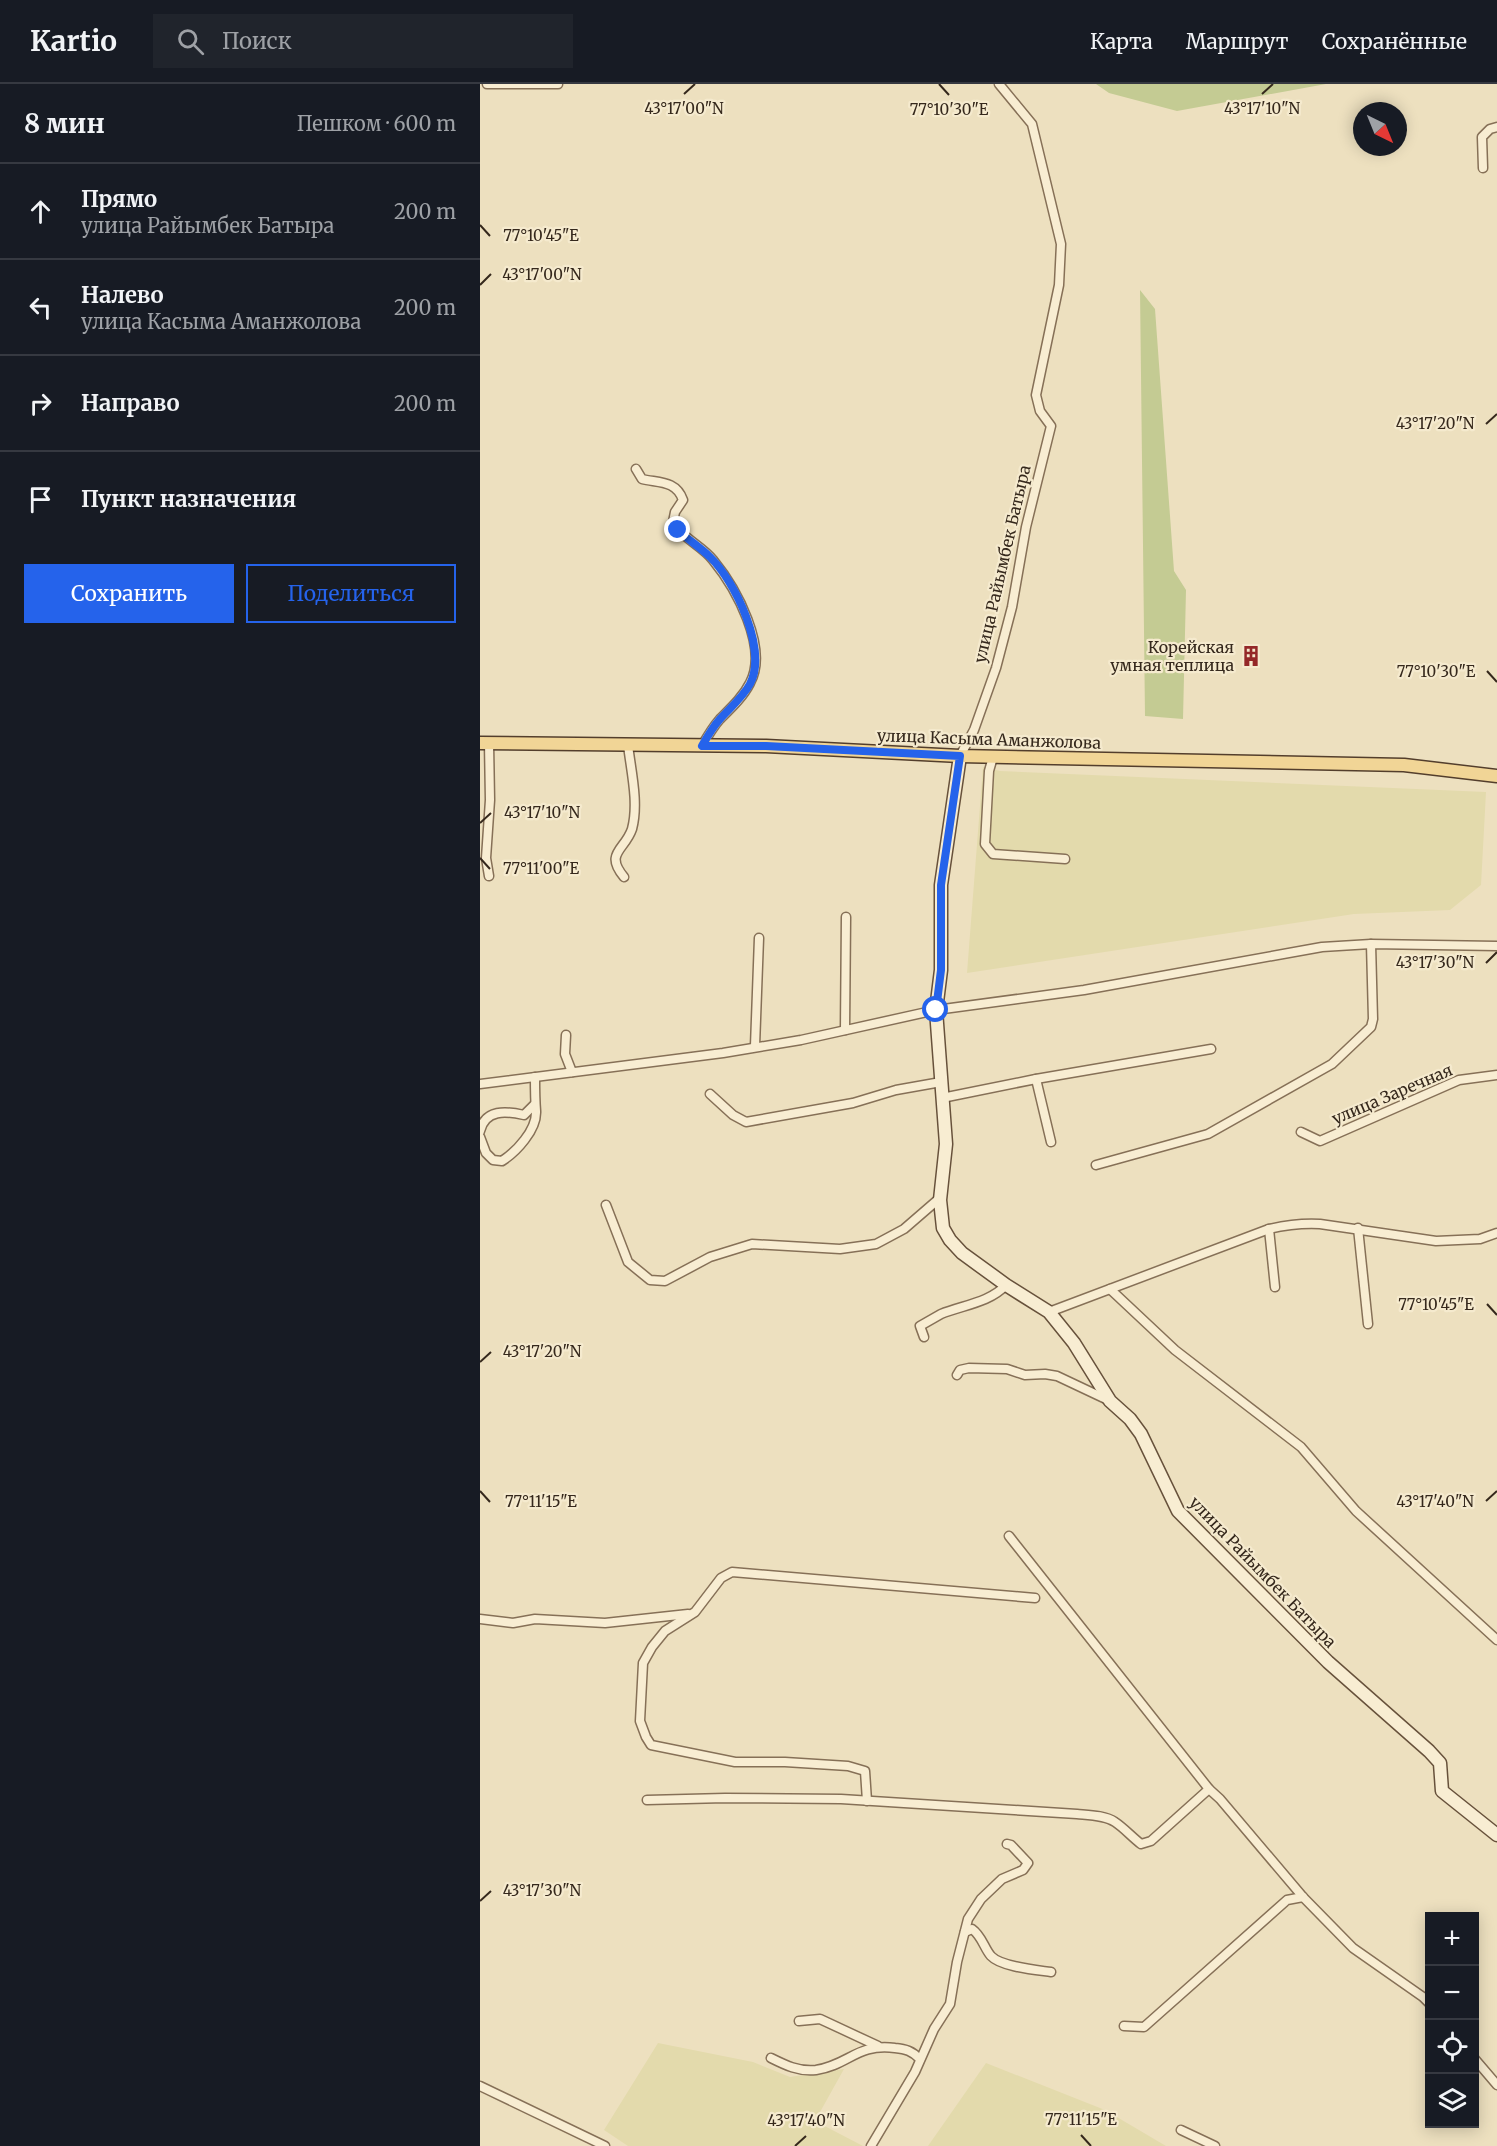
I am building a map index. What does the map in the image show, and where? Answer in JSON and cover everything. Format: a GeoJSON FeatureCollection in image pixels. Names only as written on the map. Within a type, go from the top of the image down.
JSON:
{"type":"FeatureCollection","features":[{"type":"Feature","properties":{"kind":"main road","name":"улица Касыма Аманжолова"},"geometry":{"type":"LineString","coordinates":[[485,743],[766,746],[993,757],[1404,765],[1497,776]]}},
{"type":"Feature","properties":{"kind":"street"},"geometry":{"type":"LineString","coordinates":[[487,84],[558,84]]}},
{"type":"Feature","properties":{"kind":"street","name":"улица Райымбек Батыра"},"geometry":{"type":"LineString","coordinates":[[999,84],[1032,124],[1061,244],[1059,285],[1036,395],[1040,411],[1051,426],[1026,527],[1012,607],[996,669],[974,730],[960,756],[941,885],[941,970],[936,1010],[946,1144],[941,1197],[943,1228],[962,1253],[1049,1312],[1074,1344],[1110,1401],[1130,1419],[1141,1434],[1178,1511],[1328,1662],[1429,1750],[1440,1763],[1442,1791],[1497,1835]]}},
{"type":"Feature","properties":{"kind":"street"},"geometry":{"type":"LineString","coordinates":[[1483,168],[1482,138],[1490,129],[1497,127]]}},
{"type":"Feature","properties":{"kind":"street"},"geometry":{"type":"LineString","coordinates":[[636,469],[642,479],[670,484],[682,495],[683,500],[675,512],[673,522],[686,538],[711,557],[717,565],[735,594],[751,629],[755,648],[755,672],[749,685],[719,720],[702,746]]}},
{"type":"Feature","properties":{"kind":"street"},"geometry":{"type":"LineString","coordinates":[[485,743],[490,800],[486,858],[489,876]]}},
{"type":"Feature","properties":{"kind":"street"},"geometry":{"type":"LineString","coordinates":[[624,877],[616,868],[615,857],[631,830],[634,807],[628,745]]}},
{"type":"Feature","properties":{"kind":"street"},"geometry":{"type":"LineString","coordinates":[[993,757],[989,771],[985,844],[993,854],[1065,859]]}},
{"type":"Feature","properties":{"kind":"street"},"geometry":{"type":"LineString","coordinates":[[845,1030],[846,917]]}},
{"type":"Feature","properties":{"kind":"street"},"geometry":{"type":"LineString","coordinates":[[755,1046],[759,938]]}},
{"type":"Feature","properties":{"kind":"street"},"geometry":{"type":"LineString","coordinates":[[1096,1165],[1208,1134],[1332,1064],[1371,1027],[1371,944]]}},
{"type":"Feature","properties":{"kind":"street"},"geometry":{"type":"LineString","coordinates":[[480,1084],[723,1053],[801,1040],[936,1010],[1084,990],[1323,947],[1371,944],[1497,946]]}},
{"type":"Feature","properties":{"kind":"street"},"geometry":{"type":"LineString","coordinates":[[566,1035],[564,1048],[572,1072]]}},
{"type":"Feature","properties":{"kind":"street"},"geometry":{"type":"LineString","coordinates":[[942,1098],[1036,1079],[1211,1049]]}},
{"type":"Feature","properties":{"kind":"street","name":"улица Заречная"},"geometry":{"type":"LineString","coordinates":[[1301,1132],[1320,1140],[1458,1080],[1497,1075]]}},
{"type":"Feature","properties":{"kind":"street"},"geometry":{"type":"LineString","coordinates":[[480,1137],[486,1153],[493,1160],[502,1161],[513,1154],[526,1138],[536,1111],[534,1105],[535,1077]]}},
{"type":"Feature","properties":{"kind":"street"},"geometry":{"type":"LineString","coordinates":[[1036,1079],[1051,1142]]}},
{"type":"Feature","properties":{"kind":"street"},"geometry":{"type":"LineString","coordinates":[[710,1094],[733,1116],[746,1122],[853,1103],[897,1090],[941,1082]]}},
{"type":"Feature","properties":{"kind":"street"},"geometry":{"type":"LineString","coordinates":[[480,1131],[482,1122],[494,1113],[524,1115],[534,1105]]}},
{"type":"Feature","properties":{"kind":"street"},"geometry":{"type":"LineString","coordinates":[[606,1205],[628,1262],[650,1280],[665,1281],[710,1257],[752,1244],[840,1249],[876,1244],[904,1229],[941,1197]]}},
{"type":"Feature","properties":{"kind":"street"},"geometry":{"type":"LineString","coordinates":[[1049,1312],[1269,1229],[1300,1223],[1358,1228],[1436,1241],[1480,1239],[1497,1233]]}},
{"type":"Feature","properties":{"kind":"street"},"geometry":{"type":"LineString","coordinates":[[1358,1228],[1368,1324]]}},
{"type":"Feature","properties":{"kind":"street"},"geometry":{"type":"LineString","coordinates":[[1269,1229],[1275,1287]]}},
{"type":"Feature","properties":{"kind":"street"},"geometry":{"type":"LineString","coordinates":[[924,1337],[920,1326],[941,1314],[983,1300],[999,1292],[1006,1285]]}},
{"type":"Feature","properties":{"kind":"street"},"geometry":{"type":"LineString","coordinates":[[1110,1289],[1175,1350],[1301,1447],[1356,1511],[1497,1640]]}},
{"type":"Feature","properties":{"kind":"street"},"geometry":{"type":"LineString","coordinates":[[957,1375],[960,1370],[969,1368],[1007,1369],[1025,1375],[1051,1375],[1076,1383],[1110,1401]]}},
{"type":"Feature","properties":{"kind":"street"},"geometry":{"type":"LineString","coordinates":[[1009,1536],[1209,1789],[1221,1798],[1303,1897],[1353,1948],[1425,1999]]}},
{"type":"Feature","properties":{"kind":"street"},"geometry":{"type":"LineString","coordinates":[[867,1801],[865,1771],[848,1766],[735,1762],[651,1745],[640,1721],[643,1663],[652,1647],[665,1631],[695,1612],[722,1578],[732,1572],[1035,1598]]}},
{"type":"Feature","properties":{"kind":"street"},"geometry":{"type":"LineString","coordinates":[[480,1619],[513,1623],[535,1619],[558,1619],[605,1623],[690,1614]]}},
{"type":"Feature","properties":{"kind":"street"},"geometry":{"type":"LineString","coordinates":[[647,1800],[841,1799],[1053,1812],[1105,1817],[1114,1821],[1141,1844],[1151,1841],[1209,1789]]}},
{"type":"Feature","properties":{"kind":"street"},"geometry":{"type":"LineString","coordinates":[[872,2146],[915,2072],[934,2029],[950,2004],[957,1962],[968,1919],[981,1899],[1002,1880],[1023,1870],[1028,1863],[1011,1845],[1007,1844]]}},
{"type":"Feature","properties":{"kind":"street"},"geometry":{"type":"LineString","coordinates":[[1124,2026],[1144,2026],[1287,1900],[1303,1897]]}},
{"type":"Feature","properties":{"kind":"street"},"geometry":{"type":"LineString","coordinates":[[965,1932],[972,1929],[977,1933],[993,1958],[1010,1964],[1051,1972]]}},
{"type":"Feature","properties":{"kind":"street"},"geometry":{"type":"LineString","coordinates":[[799,2021],[820,2019],[879,2046]]}},
{"type":"Feature","properties":{"kind":"street"},"geometry":{"type":"LineString","coordinates":[[771,2058],[800,2070],[815,2070],[835,2065],[867,2048],[879,2046],[905,2049],[914,2052],[920,2059]]}},
{"type":"Feature","properties":{"kind":"street"},"geometry":{"type":"LineString","coordinates":[[1479,2064],[1497,2085]]}},
{"type":"Feature","properties":{"kind":"street"},"geometry":{"type":"LineString","coordinates":[[480,2086],[605,2146]]}},
{"type":"Feature","properties":{"kind":"street"},"geometry":{"type":"LineString","coordinates":[[1181,2130],[1215,2146]]}},
{"type":"Feature","properties":{"kind":"shaded area"},"geometry":{"type":"Polygon","coordinates":[[[983,767],[1000,771],[1486,792],[1481,885],[1450,910],[1354,914],[967,973],[983,767]]]}},
{"type":"Feature","properties":{"kind":"shaded area"},"geometry":{"type":"Polygon","coordinates":[[[658,2043],[753,2062],[790,2077],[844,2069],[815,2121],[863,2146],[628,2146],[604,2130],[658,2043]]]}},
{"type":"Feature","properties":{"kind":"shaded area"},"geometry":{"type":"Polygon","coordinates":[[[986,2063],[1105,2110],[1166,2146],[928,2146],[986,2063]]]}},
{"type":"Feature","properties":{"kind":"green space"},"geometry":{"type":"Polygon","coordinates":[[[1096,84],[1326,84],[1177,111],[1109,93],[1096,84]]]}},
{"type":"Feature","properties":{"kind":"green space"},"geometry":{"type":"Polygon","coordinates":[[[1140,290],[1155,309],[1174,571],[1186,590],[1183,719],[1145,716],[1140,290]]]}},
{"type":"Feature","properties":{"kind":"place","name":"Корейская умная теплица"},"geometry":{"type":"Point","coordinates":[1251,656]}},
{"type":"Feature","properties":{"kind":"route"},"geometry":{"type":"LineString","coordinates":[[678,530],[711,557],[717,565],[735,594],[751,629],[755,648],[755,672],[749,685],[736,703],[719,720],[702,746],[766,746],[960,756],[941,885],[941,970],[936,1010]]}}]}
